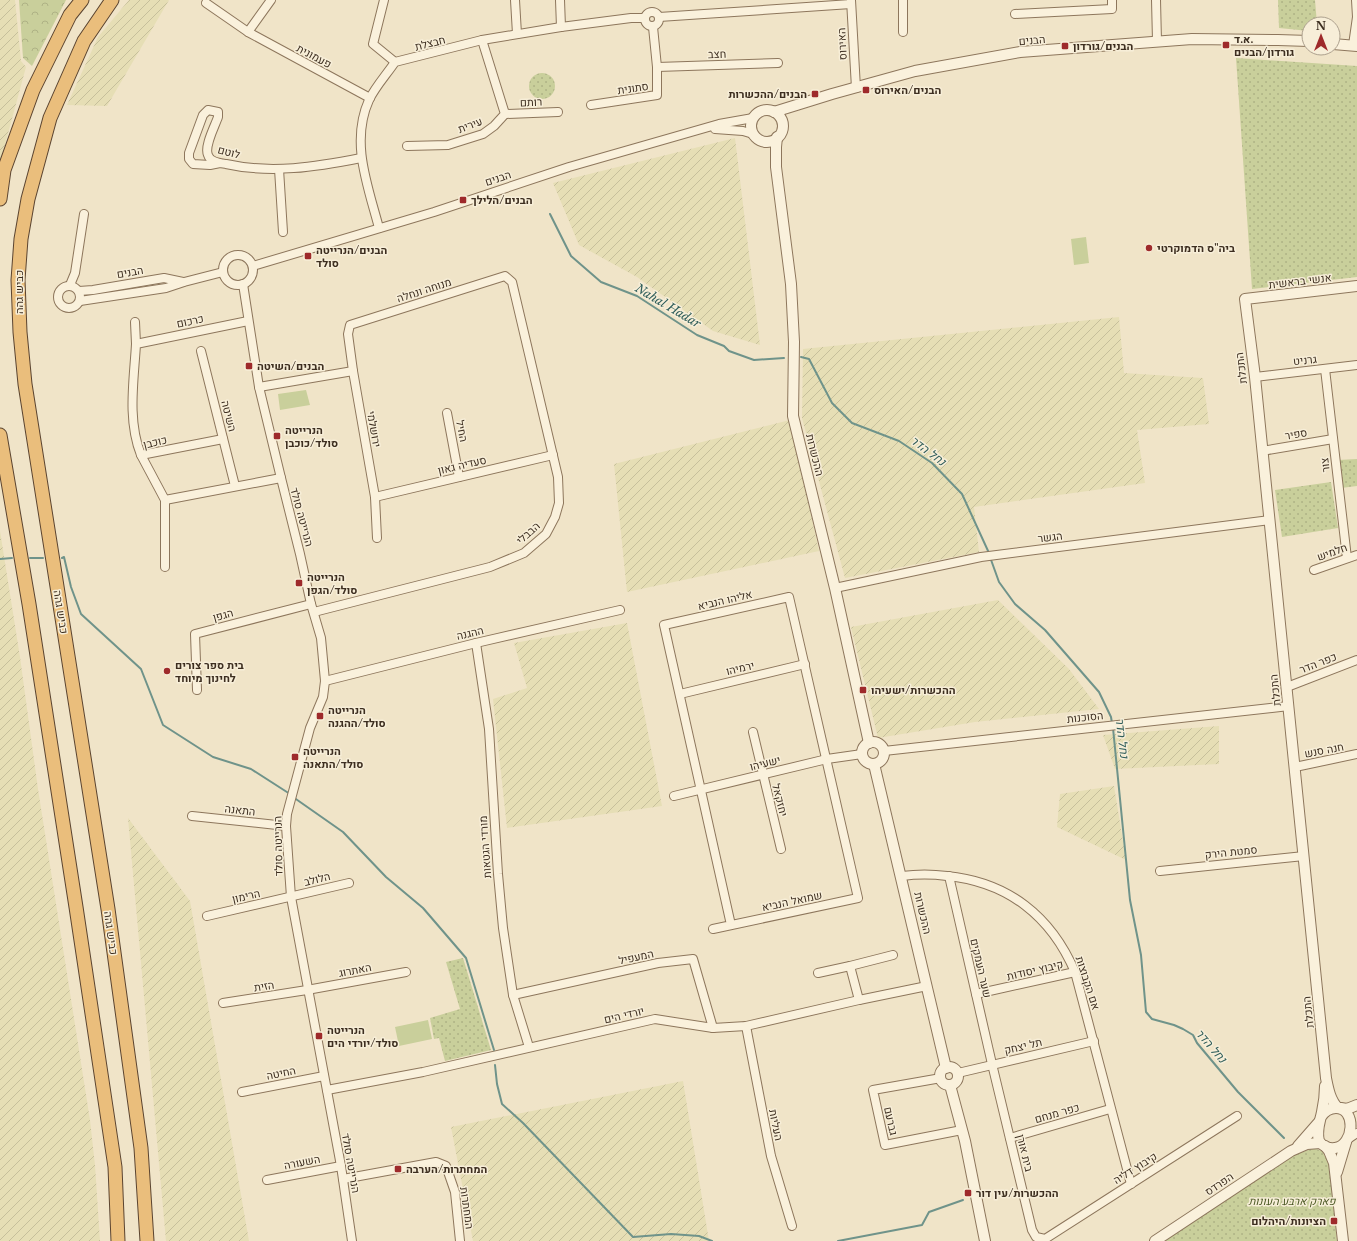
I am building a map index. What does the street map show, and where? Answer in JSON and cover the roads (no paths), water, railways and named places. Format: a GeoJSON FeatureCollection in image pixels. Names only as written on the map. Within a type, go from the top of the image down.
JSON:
{"type":"FeatureCollection","features":[{"type":"Feature","properties":{"kind":"highway"},"geometry":{"type":"LineString","coordinates":[[0,199],[4,170],[32,90],[70,15],[82,0]]}},
{"type":"Feature","properties":{"kind":"highway","name":"כביש גהה"},"geometry":{"type":"LineString","coordinates":[[112,0],[84,41],[50,118],[28,199],[21,239],[18,280],[20,332],[25,384],[106,901],[139,1132],[147,1241]]}},
{"type":"Feature","properties":{"kind":"highway"},"geometry":{"type":"LineString","coordinates":[[0,435],[29,604],[114,1159],[118,1241]]}},
{"type":"Feature","properties":{"kind":"street"},"geometry":{"type":"LineString","coordinates":[[248,32],[270,0]]}},
{"type":"Feature","properties":{"kind":"street"},"geometry":{"type":"LineString","coordinates":[[379,228],[361,158],[360,136],[363,114],[370,98],[395,62],[373,44],[384,0]]}},
{"type":"Feature","properties":{"kind":"street"},"geometry":{"type":"LineString","coordinates":[[515,0],[517,34]]}},
{"type":"Feature","properties":{"kind":"street"},"geometry":{"type":"LineString","coordinates":[[560,0],[561,27]]}},
{"type":"Feature","properties":{"kind":"street"},"geometry":{"type":"LineString","coordinates":[[903,0],[903,32]]}},
{"type":"Feature","properties":{"kind":"street"},"geometry":{"type":"LineString","coordinates":[[1015,14],[1112,9],[1112,0]]}},
{"type":"Feature","properties":{"kind":"street"},"geometry":{"type":"LineString","coordinates":[[1156,0],[1157,41]]}},
{"type":"Feature","properties":{"kind":"street"},"geometry":{"type":"LineString","coordinates":[[1341,45],[1355,46],[1357,11],[1356,0]]}},
{"type":"Feature","properties":{"kind":"street"},"geometry":{"type":"LineString","coordinates":[[659,17],[659,22],[654,27],[647,25],[645,22],[647,14],[652,12],[657,14],[659,17],[851,2]]}},
{"type":"Feature","properties":{"kind":"street","name":"האירוס"},"geometry":{"type":"LineString","coordinates":[[851,2],[856,88]]}},
{"type":"Feature","properties":{"kind":"street","name":"פעמונית"},"geometry":{"type":"LineString","coordinates":[[206,3],[248,32],[370,98]]}},
{"type":"Feature","properties":{"kind":"street","name":"חבצלת"},"geometry":{"type":"LineString","coordinates":[[395,62],[482,40],[561,27],[631,18],[645,18]]}},
{"type":"Feature","properties":{"kind":"street","name":"סתונית"},"geometry":{"type":"LineString","coordinates":[[590,105],[657,95],[657,67],[654,27]]}},
{"type":"Feature","properties":{"kind":"street","name":"הבנים"},"geometry":{"type":"LineString","coordinates":[[774,112],[915,72],[1020,52],[1192,39],[1301,42]]}},
{"type":"Feature","properties":{"kind":"street"},"geometry":{"type":"LineString","coordinates":[[482,40],[505,114]]}},
{"type":"Feature","properties":{"kind":"street","name":"חצב"},"geometry":{"type":"LineString","coordinates":[[657,67],[778,63]]}},
{"type":"Feature","properties":{"kind":"street","name":"הבנים"},"geometry":{"type":"LineString","coordinates":[[782,123],[796,110],[810,101]]}},
{"type":"Feature","properties":{"kind":"street","name":"לוטם"},"geometry":{"type":"LineString","coordinates":[[220,163],[210,165],[193,164],[189,158],[189,153],[203,115],[208,110],[218,112],[218,117],[206,148],[208,156],[215,162],[256,169],[279,169],[323,166],[361,158]]}},
{"type":"Feature","properties":{"kind":"street"},"geometry":{"type":"LineString","coordinates":[[764,110],[774,112],[779,116],[782,123],[782,131],[777,137],[769,141],[758,139],[753,134],[751,126],[753,118],[759,112],[764,110]]}},
{"type":"Feature","properties":{"kind":"street","name":"רותם"},"geometry":{"type":"LineString","coordinates":[[505,114],[558,112]]}},
{"type":"Feature","properties":{"kind":"street","name":"עירית"},"geometry":{"type":"LineString","coordinates":[[407,146],[448,145],[483,134],[494,126],[505,114]]}},
{"type":"Feature","properties":{"kind":"street","name":"הבנים"},"geometry":{"type":"LineString","coordinates":[[253,266],[434,212],[569,167],[706,129],[719,124],[753,118]]}},
{"type":"Feature","properties":{"kind":"street","name":"הבנים"},"geometry":{"type":"LineString","coordinates":[[706,129],[736,130],[753,134]]}},
{"type":"Feature","properties":{"kind":"street","name":"ההכשרות"},"geometry":{"type":"LineString","coordinates":[[777,137],[776,167],[791,284],[794,342],[793,416],[835,588],[869,743]]}},
{"type":"Feature","properties":{"kind":"street","name":"ההכשרות"},"geometry":{"type":"LineString","coordinates":[[764,141],[776,167]]}},
{"type":"Feature","properties":{"kind":"street"},"geometry":{"type":"LineString","coordinates":[[279,169],[283,232]]}},
{"type":"Feature","properties":{"kind":"street"},"geometry":{"type":"LineString","coordinates":[[70,285],[75,273],[84,214]]}},
{"type":"Feature","properties":{"kind":"street"},"geometry":{"type":"LineString","coordinates":[[243,255],[253,266],[250,279],[243,284],[238,285],[228,281],[223,272],[225,262],[232,256],[243,255]]}},
{"type":"Feature","properties":{"kind":"street","name":"הבנים"},"geometry":{"type":"LineString","coordinates":[[80,301],[166,288],[223,272]]}},
{"type":"Feature","properties":{"kind":"street","name":"מנוחה ונחלה"},"geometry":{"type":"LineString","coordinates":[[350,325],[505,276]]}},
{"type":"Feature","properties":{"kind":"street","name":"הבבלי"},"geometry":{"type":"LineString","coordinates":[[312,608],[490,567],[524,553],[546,534],[555,517],[559,503],[558,477],[512,282],[505,276]]}},
{"type":"Feature","properties":{"kind":"street","name":"הבנים"},"geometry":{"type":"LineString","coordinates":[[79,291],[164,278],[184,282]]}},
{"type":"Feature","properties":{"kind":"street"},"geometry":{"type":"LineString","coordinates":[[243,284],[259,387],[353,371]]}},
{"type":"Feature","properties":{"kind":"street"},"geometry":{"type":"LineString","coordinates":[[70,285],[77,288],[79,291],[80,301],[78,304],[72,308],[61,305],[58,298],[62,287],[70,285]]}},
{"type":"Feature","properties":{"kind":"street","name":"אנשי בראשית"},"geometry":{"type":"LineString","coordinates":[[1245,299],[1357,286]]}},
{"type":"Feature","properties":{"kind":"street","name":"התכלת"},"geometry":{"type":"LineString","coordinates":[[1245,299],[1255,376],[1270,520],[1326,1078],[1334,1102],[1340,1108]]}},
{"type":"Feature","properties":{"kind":"street","name":"כרכום"},"geometry":{"type":"LineString","coordinates":[[136,344],[248,321]]}},
{"type":"Feature","properties":{"kind":"street"},"geometry":{"type":"LineString","coordinates":[[135,322],[136,344],[133,415],[137,444],[141,455]]}},
{"type":"Feature","properties":{"kind":"street","name":"ירושלמי"},"geometry":{"type":"LineString","coordinates":[[350,325],[348,334],[353,371],[375,497],[377,538]]}},
{"type":"Feature","properties":{"kind":"street","name":"השיטה"},"geometry":{"type":"LineString","coordinates":[[201,351],[235,486]]}},
{"type":"Feature","properties":{"kind":"street","name":"גרניט"},"geometry":{"type":"LineString","coordinates":[[1255,376],[1357,365]]}},
{"type":"Feature","properties":{"kind":"street","name":"צור"},"geometry":{"type":"LineString","coordinates":[[1325,369],[1347,558]]}},
{"type":"Feature","properties":{"kind":"street","name":"הנרייטה סולד"},"geometry":{"type":"LineString","coordinates":[[259,387],[312,608],[321,638],[325,681],[323,697],[310,728],[287,814],[286,826],[291,897],[307,990],[341,1166],[352,1241]]}},
{"type":"Feature","properties":{"kind":"street","name":"החיל"},"geometry":{"type":"LineString","coordinates":[[447,413],[459,477]]}},
{"type":"Feature","properties":{"kind":"street","name":"כוכבן"},"geometry":{"type":"LineString","coordinates":[[165,567],[165,500],[141,455],[223,439]]}},
{"type":"Feature","properties":{"kind":"street","name":"ספיר"},"geometry":{"type":"LineString","coordinates":[[1262,451],[1333,439]]}},
{"type":"Feature","properties":{"kind":"street","name":"סעדיה גאון"},"geometry":{"type":"LineString","coordinates":[[375,497],[554,455]]}},
{"type":"Feature","properties":{"kind":"street"},"geometry":{"type":"LineString","coordinates":[[165,500],[280,478]]}},
{"type":"Feature","properties":{"kind":"street","name":"הגשר"},"geometry":{"type":"LineString","coordinates":[[835,588],[1000,554],[1270,520]]}},
{"type":"Feature","properties":{"kind":"street","name":"חלמיש"},"geometry":{"type":"LineString","coordinates":[[1314,570],[1357,555]]}},
{"type":"Feature","properties":{"kind":"street","name":"אליהו הנביא"},"geometry":{"type":"LineString","coordinates":[[731,925],[664,625],[789,597],[858,898]]}},
{"type":"Feature","properties":{"kind":"street","name":"הגפן"},"geometry":{"type":"LineString","coordinates":[[197,690],[195,634],[312,608]]}},
{"type":"Feature","properties":{"kind":"street","name":"ההגנה"},"geometry":{"type":"LineString","coordinates":[[325,681],[476,643],[620,610]]}},
{"type":"Feature","properties":{"kind":"street","name":"מורדי הגטאות"},"geometry":{"type":"LineString","coordinates":[[476,643],[489,729],[503,928],[512,996],[529,1047]]}},
{"type":"Feature","properties":{"kind":"street","name":"כפר הדר"},"geometry":{"type":"LineString","coordinates":[[1287,687],[1357,660]]}},
{"type":"Feature","properties":{"kind":"street","name":"ירמיהו"},"geometry":{"type":"LineString","coordinates":[[680,694],[805,664]]}},
{"type":"Feature","properties":{"kind":"street","name":"הסוכנות"},"geometry":{"type":"LineString","coordinates":[[884,751],[1289,706]]}},
{"type":"Feature","properties":{"kind":"street","name":"יחזקאל"},"geometry":{"type":"LineString","coordinates":[[753,732],[780,849]]}},
{"type":"Feature","properties":{"kind":"street"},"geometry":{"type":"LineString","coordinates":[[869,743],[877,743],[884,751],[881,761],[874,764],[864,761],[862,754],[863,747],[869,743]]}},
{"type":"Feature","properties":{"kind":"street","name":"ישעיהו"},"geometry":{"type":"LineString","coordinates":[[674,796],[827,759],[862,754]]}},
{"type":"Feature","properties":{"kind":"street","name":"חנה סנש"},"geometry":{"type":"LineString","coordinates":[[1295,767],[1357,754]]}},
{"type":"Feature","properties":{"kind":"street","name":"ההכשרות"},"geometry":{"type":"LineString","coordinates":[[874,764],[902,876],[946,1068]]}},
{"type":"Feature","properties":{"kind":"street","name":"התאנה"},"geometry":{"type":"LineString","coordinates":[[192,816],[286,826]]}},
{"type":"Feature","properties":{"kind":"street","name":"סמטת הירק"},"geometry":{"type":"LineString","coordinates":[[1160,871],[1304,856]]}},
{"type":"Feature","properties":{"kind":"street","name":"אם הקבוצות"},"geometry":{"type":"LineString","coordinates":[[902,876],[917,874],[949,876],[984,883],[1006,892],[1021,902],[1049,927],[1068,956],[1075,972],[1130,1184]]}},
{"type":"Feature","properties":{"kind":"street","name":"שער העמקים"},"geometry":{"type":"LineString","coordinates":[[949,876],[992,1064]]}},
{"type":"Feature","properties":{"kind":"street","name":"הלולב"},"geometry":{"type":"LineString","coordinates":[[291,897],[349,883]]}},
{"type":"Feature","properties":{"kind":"street","name":"הרימון"},"geometry":{"type":"LineString","coordinates":[[207,916],[291,897]]}},
{"type":"Feature","properties":{"kind":"street","name":"שמואל הנביא"},"geometry":{"type":"LineString","coordinates":[[714,929],[858,898]]}},
{"type":"Feature","properties":{"kind":"street"},"geometry":{"type":"LineString","coordinates":[[818,973],[893,955]]}},
{"type":"Feature","properties":{"kind":"street","name":"המעפיל"},"geometry":{"type":"LineString","coordinates":[[512,996],[658,963],[693,959],[713,1028]]}},
{"type":"Feature","properties":{"kind":"street"},"geometry":{"type":"LineString","coordinates":[[850,966],[859,1000]]}},
{"type":"Feature","properties":{"kind":"street","name":"האתרוג"},"geometry":{"type":"LineString","coordinates":[[307,990],[406,972]]}},
{"type":"Feature","properties":{"kind":"street","name":"קיבוץ יסודות"},"geometry":{"type":"LineString","coordinates":[[976,994],[1075,972]]}},
{"type":"Feature","properties":{"kind":"street","name":"יורדי הים"},"geometry":{"type":"LineString","coordinates":[[327,1090],[422,1072],[655,1019],[713,1028],[746,1026],[927,986]]}},
{"type":"Feature","properties":{"kind":"street","name":"הזית"},"geometry":{"type":"LineString","coordinates":[[223,1003],[307,990]]}},
{"type":"Feature","properties":{"kind":"street","name":"העליות"},"geometry":{"type":"LineString","coordinates":[[746,1026],[771,1156],[792,1226]]}},
{"type":"Feature","properties":{"kind":"street","name":"תל יצחק"},"geometry":{"type":"LineString","coordinates":[[958,1073],[1094,1041]]}},
{"type":"Feature","properties":{"kind":"street","name":"בית אורן"},"geometry":{"type":"LineString","coordinates":[[992,1064],[1032,1230],[1036,1237],[1045,1239]]}},
{"type":"Feature","properties":{"kind":"street"},"geometry":{"type":"LineString","coordinates":[[946,1068],[954,1068],[958,1073],[956,1082],[950,1085],[943,1082],[941,1078],[942,1071],[946,1068]]}},
{"type":"Feature","properties":{"kind":"street","name":"החיטה"},"geometry":{"type":"LineString","coordinates":[[242,1092],[324,1076]]}},
{"type":"Feature","properties":{"kind":"street","name":"גברעם"},"geometry":{"type":"LineString","coordinates":[[941,1078],[873,1090],[885,1145],[962,1130]]}},
{"type":"Feature","properties":{"kind":"street","name":"התכלת"},"geometry":{"type":"LineString","coordinates":[[1320,1119],[1326,1078]]}},
{"type":"Feature","properties":{"kind":"street"},"geometry":{"type":"LineString","coordinates":[[950,1085],[962,1130],[985,1241]]}},
{"type":"Feature","properties":{"kind":"street"},"geometry":{"type":"LineString","coordinates":[[1336,1176],[1357,1106],[1328,1110],[1320,1119],[1318,1133],[1322,1144],[1329,1151],[1333,1159],[1344,1241]]}},
{"type":"Feature","properties":{"kind":"street"},"geometry":{"type":"LineString","coordinates":[[1340,1108],[1347,1112],[1353,1120]]}},
{"type":"Feature","properties":{"kind":"street","name":"כפר מנחם"},"geometry":{"type":"LineString","coordinates":[[1010,1138],[1110,1109]]}},
{"type":"Feature","properties":{"kind":"street","name":"קיבוץ דליה"},"geometry":{"type":"LineString","coordinates":[[1045,1239],[1237,1116]]}},
{"type":"Feature","properties":{"kind":"street","name":"הפרדס"},"geometry":{"type":"LineString","coordinates":[[1296,1148],[1320,1119]]}},
{"type":"Feature","properties":{"kind":"street"},"geometry":{"type":"LineString","coordinates":[[1322,1144],[1331,1148],[1338,1148],[1357,1133]]}},
{"type":"Feature","properties":{"kind":"street","name":"הפרדס"},"geometry":{"type":"LineString","coordinates":[[1155,1241],[1296,1148],[1312,1143],[1322,1144]]}},
{"type":"Feature","properties":{"kind":"street","name":"המחתרות"},"geometry":{"type":"LineString","coordinates":[[343,1179],[436,1162],[446,1166],[450,1173],[455,1192],[460,1241]]}},
{"type":"Feature","properties":{"kind":"street","name":"השעורה"},"geometry":{"type":"LineString","coordinates":[[267,1180],[341,1166]]}},
{"type":"Feature","properties":{"kind":"waterway","name":"Nahal Hadar"},"geometry":{"type":"LineString","coordinates":[[550,214],[571,256],[601,282],[637,296],[697,335],[724,346],[729,351],[754,360],[784,358]]}},
{"type":"Feature","properties":{"kind":"waterway","name":"נחל הדר"},"geometry":{"type":"LineString","coordinates":[[801,357],[809,359],[832,403],[852,423],[899,441],[932,463],[962,494],[989,553]]}},
{"type":"Feature","properties":{"kind":"waterway"},"geometry":{"type":"LineString","coordinates":[[62,558],[64,557],[71,587],[81,614],[141,669],[163,725],[213,757],[251,769],[290,794]]}},
{"type":"Feature","properties":{"kind":"waterway","name":"נחל הדר"},"geometry":{"type":"LineString","coordinates":[[990,557],[999,582],[1015,604],[1045,630],[1099,692],[1111,717],[1112,723]]}},
{"type":"Feature","properties":{"kind":"waterway"},"geometry":{"type":"LineString","coordinates":[[0,559],[12,558]]}},
{"type":"Feature","properties":{"kind":"waterway"},"geometry":{"type":"LineString","coordinates":[[30,558],[43,558]]}},
{"type":"Feature","properties":{"kind":"waterway","name":"נחל הדר"},"geometry":{"type":"LineString","coordinates":[[1113,728],[1130,900],[1141,955],[1146,1012],[1152,1019],[1174,1025],[1193,1035],[1197,1043],[1238,1092],[1284,1138]]}},
{"type":"Feature","properties":{"kind":"waterway"},"geometry":{"type":"LineString","coordinates":[[293,797],[343,832],[386,877],[423,908],[466,958],[494,1050]]}},
{"type":"Feature","properties":{"kind":"waterway"},"geometry":{"type":"LineString","coordinates":[[495,1065],[497,1084],[502,1104],[523,1123],[633,1237],[671,1234],[699,1236],[712,1241]]}},
{"type":"Feature","properties":{"kind":"waterway"},"geometry":{"type":"LineString","coordinates":[[838,1241],[922,1225],[929,1212],[963,1200]]}},
{"type":"Feature","properties":{"kind":"place","name":"א.ד. גורדון/הבנים"},"geometry":{"type":"Point","coordinates":[1226,45]}},
{"type":"Feature","properties":{"kind":"place","name":"הבנים/גורדון"},"geometry":{"type":"Point","coordinates":[1065,46]}},
{"type":"Feature","properties":{"kind":"place","name":"הבנים/האירוס"},"geometry":{"type":"Point","coordinates":[866,90]}},
{"type":"Feature","properties":{"kind":"place","name":"הבנים/ההכשרות"},"geometry":{"type":"Point","coordinates":[815,94]}},
{"type":"Feature","properties":{"kind":"place","name":"הבנים/הלילך"},"geometry":{"type":"Point","coordinates":[463,200]}},
{"type":"Feature","properties":{"kind":"place","name":"ביה\"ס הדמוקרטי"},"geometry":{"type":"Point","coordinates":[1149,248]}},
{"type":"Feature","properties":{"kind":"place","name":"הבנים/הנרייטה סולד"},"geometry":{"type":"Point","coordinates":[308,256]}},
{"type":"Feature","properties":{"kind":"place","name":"הבנים/השיטה"},"geometry":{"type":"Point","coordinates":[249,366]}},
{"type":"Feature","properties":{"kind":"place","name":"הנרייטה סולד/כוכבן"},"geometry":{"type":"Point","coordinates":[277,436]}},
{"type":"Feature","properties":{"kind":"place","name":"הנרייטה סולד/הגפן"},"geometry":{"type":"Point","coordinates":[299,583]}},
{"type":"Feature","properties":{"kind":"place","name":"בית ספר צורים לחינוך מיוחד"},"geometry":{"type":"Point","coordinates":[167,671]}},
{"type":"Feature","properties":{"kind":"place","name":"ההכשרות/ישעיהו"},"geometry":{"type":"Point","coordinates":[863,690]}},
{"type":"Feature","properties":{"kind":"place","name":"הנרייטה סולד/ההגנה"},"geometry":{"type":"Point","coordinates":[320,716]}},
{"type":"Feature","properties":{"kind":"place","name":"הנרייטה סולד/התאנה"},"geometry":{"type":"Point","coordinates":[295,757]}},
{"type":"Feature","properties":{"kind":"place","name":"הנרייטה סולד/יורדי הים"},"geometry":{"type":"Point","coordinates":[319,1036]}},
{"type":"Feature","properties":{"kind":"place","name":"המחתרות/הערבה"},"geometry":{"type":"Point","coordinates":[398,1169]}},
{"type":"Feature","properties":{"kind":"place","name":"ההכשרות/עין דור"},"geometry":{"type":"Point","coordinates":[968,1193]}},
{"type":"Feature","properties":{"kind":"place","name":"הציונות/היהלום"},"geometry":{"type":"Point","coordinates":[1334,1221]}},
{"type":"Feature","properties":{"kind":"park label","name":"פארק ארבע העונות"},"geometry":{"type":"Point","coordinates":[1292,1201]}}]}
